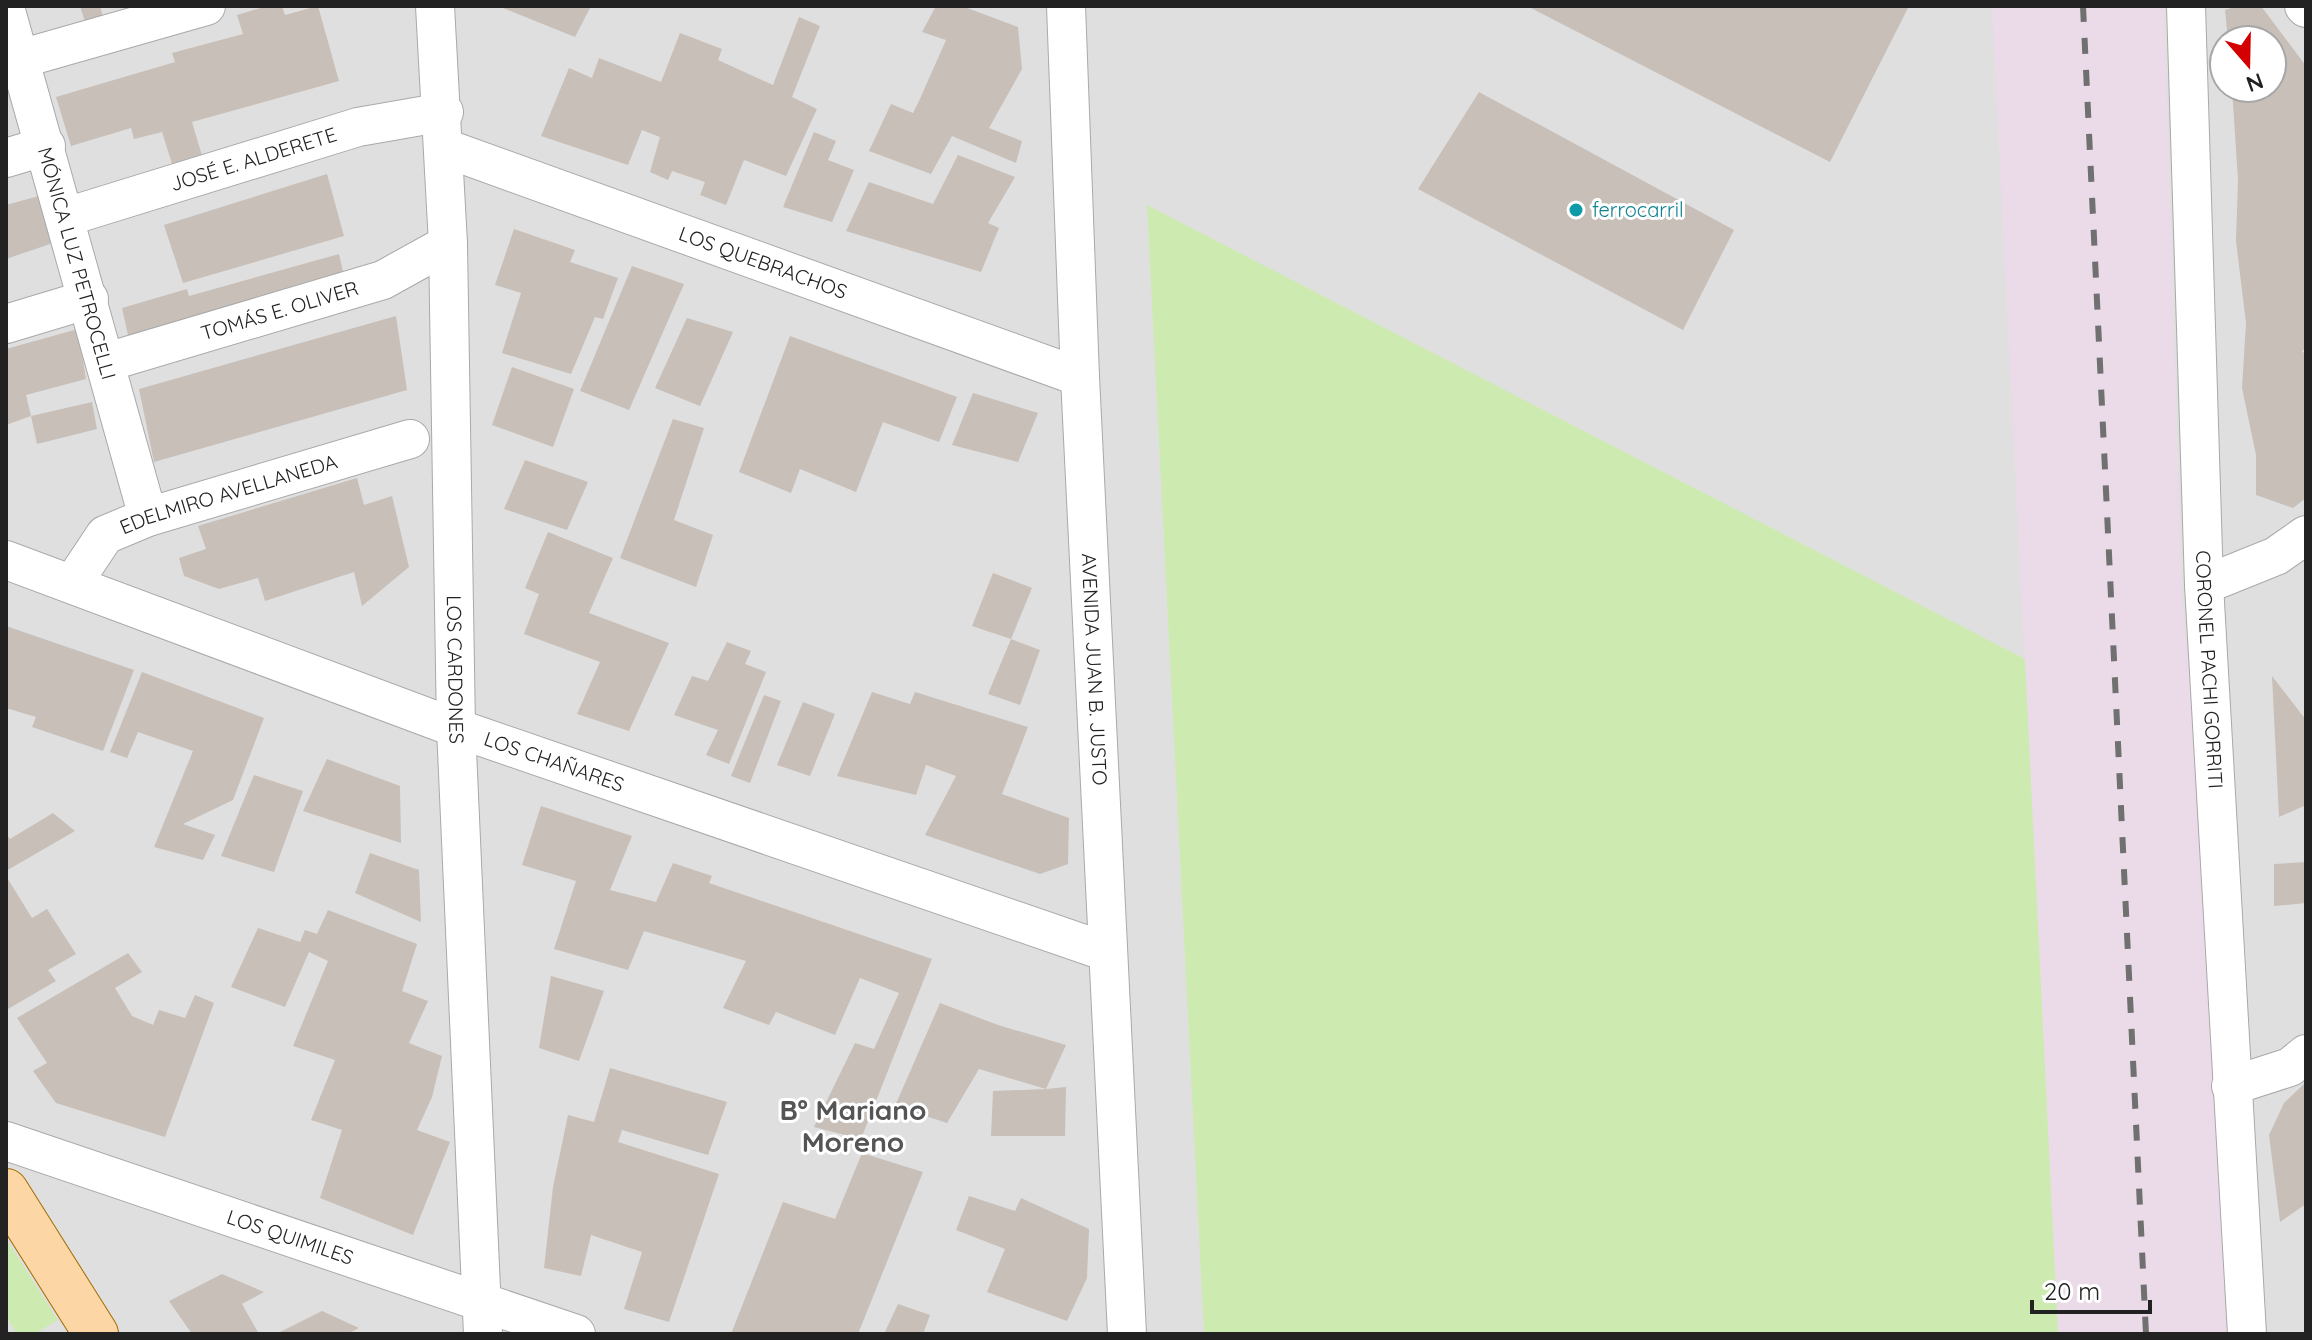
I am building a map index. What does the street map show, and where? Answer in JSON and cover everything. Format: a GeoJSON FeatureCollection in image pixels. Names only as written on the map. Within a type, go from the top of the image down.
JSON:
{"type":"FeatureCollection","features":[{"type":"Feature","properties":{"kind":"main road"},"geometry":{"type":"LineString","coordinates":[[6,1191],[96,1334]]}},
{"type":"Feature","properties":{"kind":"street"},"geometry":{"type":"LineString","coordinates":[[20,59],[206,6]]}},
{"type":"Feature","properties":{"kind":"street","name":"LOS CARDONES"},"geometry":{"type":"LineString","coordinates":[[435,6],[448,244],[456,728],[482,1318]]}},
{"type":"Feature","properties":{"kind":"street","name":"AVENIDA JUAN B. JUSTO"},"geometry":{"type":"LineString","coordinates":[[1066,6],[1080,377],[1127,1334]]}},
{"type":"Feature","properties":{"kind":"street","name":"CORONEL PACHI GORRITI"},"geometry":{"type":"LineString","coordinates":[[2186,6],[2204,585],[2247,1334]]}},
{"type":"Feature","properties":{"kind":"street","name":"MÓNICA LUZ PETROCELLI"},"geometry":{"type":"LineString","coordinates":[[6,11],[107,362],[148,517]]}},
{"type":"Feature","properties":{"kind":"street","name":"JOSÉ E. ALDERETE"},"geometry":{"type":"LineString","coordinates":[[66,217],[358,127],[444,130]]}},
{"type":"Feature","properties":{"kind":"street","name":"LOS QUEBRACHOS"},"geometry":{"type":"LineString","coordinates":[[444,130],[1080,377]]}},
{"type":"Feature","properties":{"kind":"street"},"geometry":{"type":"LineString","coordinates":[[6,158],[46,146]]}},
{"type":"Feature","properties":{"kind":"street","name":"TOMÁS E. OLIVER"},"geometry":{"type":"LineString","coordinates":[[107,362],[383,280],[448,244]]}},
{"type":"Feature","properties":{"kind":"street"},"geometry":{"type":"LineString","coordinates":[[6,324],[89,299]]}},
{"type":"Feature","properties":{"kind":"street","name":"EDELMIRO AVELLANEDA"},"geometry":{"type":"LineString","coordinates":[[73,583],[105,535],[148,517],[410,439]]}},
{"type":"Feature","properties":{"kind":"street"},"geometry":{"type":"LineString","coordinates":[[2204,585],[2276,556],[2306,535]]}},
{"type":"Feature","properties":{"kind":"street","name":"LOS CHAÑARES"},"geometry":{"type":"LineString","coordinates":[[6,560],[456,728],[1107,952]]}},
{"type":"Feature","properties":{"kind":"street"},"geometry":{"type":"LineString","coordinates":[[2231,1086],[2290,1067],[2306,1054]]}},
{"type":"Feature","properties":{"kind":"street","name":"LOS QUIMILES"},"geometry":{"type":"LineString","coordinates":[[6,1141],[482,1318],[576,1334]]}},
{"type":"Feature","properties":{"kind":"shaded area"},"geometry":{"type":"Polygon","coordinates":[[[6,6],[2306,6],[2306,1334],[6,1334],[6,6]]]}},
{"type":"Feature","properties":{"kind":"shaded area"},"geometry":{"type":"Polygon","coordinates":[[[1992,6],[2164,6],[2182,600],[2231,1086],[2247,1334],[2058,1334],[1992,6]]]}},
{"type":"Feature","properties":{"kind":"green space"},"geometry":{"type":"Polygon","coordinates":[[[1147,205],[2025,659],[2058,1334],[1204,1334],[1147,205]]]}},
{"type":"Feature","properties":{"kind":"green space"},"geometry":{"type":"Polygon","coordinates":[[[6,1239],[58,1320],[34,1334],[17,1334],[6,1316],[6,1239]]]}},
{"type":"Feature","properties":{"kind":"building"},"geometry":{"type":"Polygon","coordinates":[[[80,6],[100,6],[105,24],[87,28],[80,6]]]}},
{"type":"Feature","properties":{"kind":"building"},"geometry":{"type":"Polygon","coordinates":[[[267,6],[282,6],[285,15],[318,6],[339,81],[192,122],[203,159],[173,167],[162,132],[134,139],[131,128],[71,146],[56,97],[175,62],[172,53],[243,34],[237,15],[267,6]]]}},
{"type":"Feature","properties":{"kind":"building"},"geometry":{"type":"Polygon","coordinates":[[[498,6],[591,6],[575,37],[498,6]]]}},
{"type":"Feature","properties":{"kind":"building"},"geometry":{"type":"Polygon","coordinates":[[[936,6],[962,6],[1018,27],[1022,69],[989,128],[1022,141],[1016,163],[952,136],[931,174],[869,151],[891,104],[913,113],[919,101],[946,40],[922,32],[936,6]]]}},
{"type":"Feature","properties":{"kind":"building"},"geometry":{"type":"Polygon","coordinates":[[[1527,6],[1909,6],[1830,162],[1527,6]]]}},
{"type":"Feature","properties":{"kind":"building"},"geometry":{"type":"Polygon","coordinates":[[[2238,6],[2261,6],[2274,24],[2226,24],[2225,10],[2238,6]]]}},
{"type":"Feature","properties":{"kind":"building"},"geometry":{"type":"Polygon","coordinates":[[[799,17],[820,26],[792,97],[817,109],[786,176],[744,160],[726,205],[700,195],[705,182],[672,171],[668,180],[650,172],[660,137],[642,130],[628,165],[541,136],[569,68],[592,78],[599,58],[661,82],[680,33],[722,49],[718,60],[773,85],[799,17]]]}},
{"type":"Feature","properties":{"kind":"building"},"geometry":{"type":"Polygon","coordinates":[[[2288,42],[2306,66],[2306,348],[2302,351],[2306,355],[2306,498],[2293,508],[2256,495],[2256,455],[2242,388],[2246,323],[2236,241],[2238,180],[2233,104],[2288,104],[2288,42]]]}},
{"type":"Feature","properties":{"kind":"building","name":"ferrocarril"},"geometry":{"type":"Polygon","coordinates":[[[1479,92],[1734,230],[1683,330],[1418,189],[1479,92]]]}},
{"type":"Feature","properties":{"kind":"building"},"geometry":{"type":"Polygon","coordinates":[[[814,132],[836,141],[828,160],[854,170],[832,222],[783,207],[814,132]]]}},
{"type":"Feature","properties":{"kind":"building"},"geometry":{"type":"Polygon","coordinates":[[[958,155],[1015,177],[988,223],[999,228],[981,272],[846,231],[869,182],[933,204],[958,155]]]}},
{"type":"Feature","properties":{"kind":"building"},"geometry":{"type":"Polygon","coordinates":[[[327,174],[344,236],[183,283],[164,225],[327,174]]]}},
{"type":"Feature","properties":{"kind":"building"},"geometry":{"type":"Polygon","coordinates":[[[46,194],[56,242],[6,259],[6,205],[46,194]]]}},
{"type":"Feature","properties":{"kind":"building"},"geometry":{"type":"Polygon","coordinates":[[[514,229],[575,250],[570,262],[618,278],[603,319],[595,317],[571,374],[502,353],[521,293],[495,285],[514,229]]]}},
{"type":"Feature","properties":{"kind":"building"},"geometry":{"type":"Polygon","coordinates":[[[339,254],[345,280],[130,344],[122,308],[187,289],[189,296],[339,254]]]}},
{"type":"Feature","properties":{"kind":"building"},"geometry":{"type":"Polygon","coordinates":[[[632,266],[684,284],[629,410],[580,391],[632,266]]]}},
{"type":"Feature","properties":{"kind":"building"},"geometry":{"type":"Polygon","coordinates":[[[396,316],[407,390],[154,462],[139,389],[396,316]]]}},
{"type":"Feature","properties":{"kind":"building"},"geometry":{"type":"Polygon","coordinates":[[[687,318],[733,332],[700,406],[655,388],[687,318]]]}},
{"type":"Feature","properties":{"kind":"building"},"geometry":{"type":"Polygon","coordinates":[[[78,329],[86,379],[26,395],[31,416],[6,425],[6,349],[78,329]]]}},
{"type":"Feature","properties":{"kind":"building"},"geometry":{"type":"Polygon","coordinates":[[[790,336],[957,397],[939,442],[883,422],[856,492],[800,469],[791,493],[739,472],[790,336]]]}},
{"type":"Feature","properties":{"kind":"building"},"geometry":{"type":"Polygon","coordinates":[[[512,367],[574,389],[553,447],[492,425],[512,367]]]}},
{"type":"Feature","properties":{"kind":"building"},"geometry":{"type":"Polygon","coordinates":[[[973,393],[1038,413],[1018,462],[952,445],[973,393]]]}},
{"type":"Feature","properties":{"kind":"building"},"geometry":{"type":"Polygon","coordinates":[[[92,402],[97,429],[37,444],[31,416],[92,402]]]}},
{"type":"Feature","properties":{"kind":"building"},"geometry":{"type":"Polygon","coordinates":[[[673,419],[704,428],[674,520],[713,535],[696,587],[620,558],[673,419]]]}},
{"type":"Feature","properties":{"kind":"building"},"geometry":{"type":"Polygon","coordinates":[[[525,460],[588,482],[567,530],[504,509],[525,460]]]}},
{"type":"Feature","properties":{"kind":"building"},"geometry":{"type":"Polygon","coordinates":[[[357,478],[364,505],[392,496],[409,567],[362,606],[354,572],[265,601],[258,578],[219,589],[184,576],[179,558],[206,549],[198,526],[357,478]]]}},
{"type":"Feature","properties":{"kind":"building"},"geometry":{"type":"Polygon","coordinates":[[[548,532],[613,558],[589,613],[669,643],[629,731],[577,714],[600,662],[524,634],[539,594],[525,588],[548,532]]]}},
{"type":"Feature","properties":{"kind":"building"},"geometry":{"type":"Polygon","coordinates":[[[993,573],[1032,588],[1011,639],[972,626],[993,573]]]}},
{"type":"Feature","properties":{"kind":"building"},"geometry":{"type":"Polygon","coordinates":[[[6,626],[134,670],[103,751],[32,727],[36,717],[6,708],[6,626]]]}},
{"type":"Feature","properties":{"kind":"building"},"geometry":{"type":"Polygon","coordinates":[[[1011,639],[1040,650],[1020,705],[988,694],[1011,639]]]}},
{"type":"Feature","properties":{"kind":"building"},"geometry":{"type":"Polygon","coordinates":[[[727,642],[751,651],[745,664],[766,672],[729,764],[706,755],[718,730],[674,715],[692,676],[708,681],[727,642]]]}},
{"type":"Feature","properties":{"kind":"building"},"geometry":{"type":"Polygon","coordinates":[[[142,672],[264,718],[233,800],[183,824],[215,835],[203,860],[154,847],[193,751],[138,732],[127,758],[110,752],[142,672]]]}},
{"type":"Feature","properties":{"kind":"building"},"geometry":{"type":"Polygon","coordinates":[[[2272,676],[2306,720],[2306,805],[2279,817],[2272,676]]]}},
{"type":"Feature","properties":{"kind":"building"},"geometry":{"type":"Polygon","coordinates":[[[872,692],[910,704],[915,692],[1028,727],[1002,794],[1069,818],[1068,864],[1040,874],[925,835],[956,776],[926,765],[916,795],[837,776],[872,692]]]}},
{"type":"Feature","properties":{"kind":"building"},"geometry":{"type":"Polygon","coordinates":[[[764,695],[781,701],[750,783],[731,776],[764,695]]]}},
{"type":"Feature","properties":{"kind":"building"},"geometry":{"type":"Polygon","coordinates":[[[803,702],[835,714],[810,776],[777,765],[803,702]]]}},
{"type":"Feature","properties":{"kind":"building"},"geometry":{"type":"Polygon","coordinates":[[[327,759],[400,786],[401,843],[303,811],[327,759]]]}},
{"type":"Feature","properties":{"kind":"building"},"geometry":{"type":"Polygon","coordinates":[[[254,775],[303,791],[274,872],[221,856],[254,775]]]}},
{"type":"Feature","properties":{"kind":"building"},"geometry":{"type":"Polygon","coordinates":[[[541,806],[632,836],[610,890],[656,902],[673,863],[712,876],[709,883],[932,959],[861,1139],[814,1127],[855,1043],[874,1049],[899,993],[860,978],[835,1035],[776,1012],[769,1025],[723,1008],[746,961],[644,931],[628,970],[554,949],[576,881],[522,865],[541,806]]]}},
{"type":"Feature","properties":{"kind":"building"},"geometry":{"type":"Polygon","coordinates":[[[53,813],[75,831],[6,871],[6,834],[10,839],[53,813]]]}},
{"type":"Feature","properties":{"kind":"building"},"geometry":{"type":"Polygon","coordinates":[[[370,853],[419,870],[421,922],[355,893],[370,853]]]}},
{"type":"Feature","properties":{"kind":"building"},"geometry":{"type":"Polygon","coordinates":[[[2306,862],[2306,903],[2274,906],[2274,864],[2306,862]]]}},
{"type":"Feature","properties":{"kind":"building"},"geometry":{"type":"Polygon","coordinates":[[[6,876],[32,918],[47,909],[76,954],[48,970],[56,981],[8,1009],[6,876]]]}},
{"type":"Feature","properties":{"kind":"building"},"geometry":{"type":"Polygon","coordinates":[[[328,910],[417,944],[402,991],[428,1001],[409,1043],[442,1056],[432,1097],[417,1130],[450,1142],[413,1235],[320,1198],[342,1130],[311,1120],[335,1060],[293,1046],[328,961],[309,952],[285,1007],[231,987],[258,928],[300,942],[305,930],[317,934],[328,910]]]}},
{"type":"Feature","properties":{"kind":"building"},"geometry":{"type":"Polygon","coordinates":[[[128,953],[142,972],[115,988],[132,1016],[153,1025],[159,1010],[185,1018],[195,995],[214,1003],[165,1137],[56,1103],[33,1071],[47,1063],[17,1018],[128,953]]]}},
{"type":"Feature","properties":{"kind":"building"},"geometry":{"type":"Polygon","coordinates":[[[551,976],[604,991],[579,1061],[539,1048],[551,976]]]}},
{"type":"Feature","properties":{"kind":"building"},"geometry":{"type":"Polygon","coordinates":[[[940,1003],[998,1025],[1066,1045],[1046,1089],[979,1069],[947,1123],[895,1106],[940,1003]]]}},
{"type":"Feature","properties":{"kind":"building"},"geometry":{"type":"Polygon","coordinates":[[[610,1068],[727,1102],[708,1155],[622,1130],[618,1142],[719,1174],[669,1322],[624,1309],[642,1252],[591,1235],[581,1276],[544,1268],[553,1187],[568,1115],[594,1122],[610,1068]]]}},
{"type":"Feature","properties":{"kind":"building"},"geometry":{"type":"Polygon","coordinates":[[[2306,1082],[2306,1204],[2280,1222],[2269,1135],[2284,1103],[2306,1082]]]}},
{"type":"Feature","properties":{"kind":"building"},"geometry":{"type":"Polygon","coordinates":[[[1066,1087],[1065,1136],[991,1136],[993,1091],[1066,1087]]]}},
{"type":"Feature","properties":{"kind":"building"},"geometry":{"type":"Polygon","coordinates":[[[862,1153],[923,1172],[858,1334],[731,1334],[783,1202],[835,1219],[862,1153]]]}},
{"type":"Feature","properties":{"kind":"building"},"geometry":{"type":"Polygon","coordinates":[[[969,1196],[1015,1211],[1021,1198],[1089,1229],[1087,1278],[1067,1321],[987,1292],[1005,1249],[956,1230],[969,1196]]]}},
{"type":"Feature","properties":{"kind":"building"},"geometry":{"type":"Polygon","coordinates":[[[222,1274],[264,1292],[242,1304],[259,1334],[192,1334],[169,1301],[222,1274]]]}},
{"type":"Feature","properties":{"kind":"building"},"geometry":{"type":"Polygon","coordinates":[[[898,1304],[930,1315],[923,1334],[884,1334],[898,1304]]]}},
{"type":"Feature","properties":{"kind":"building"},"geometry":{"type":"Polygon","coordinates":[[[322,1311],[359,1328],[347,1334],[276,1334],[322,1311]]]}},
{"type":"Feature","properties":{"kind":"railway"},"geometry":{"type":"LineString","coordinates":[[2083,6],[2146,1334]]}},
{"type":"Feature","properties":{"kind":"place","name":"ferrocarril"},"geometry":{"type":"Point","coordinates":[1576,210]}},
{"type":"Feature","properties":{"kind":"district","name":"Bº Mariano Moreno"},"geometry":{"type":"Point","coordinates":[853,1126]}}]}
